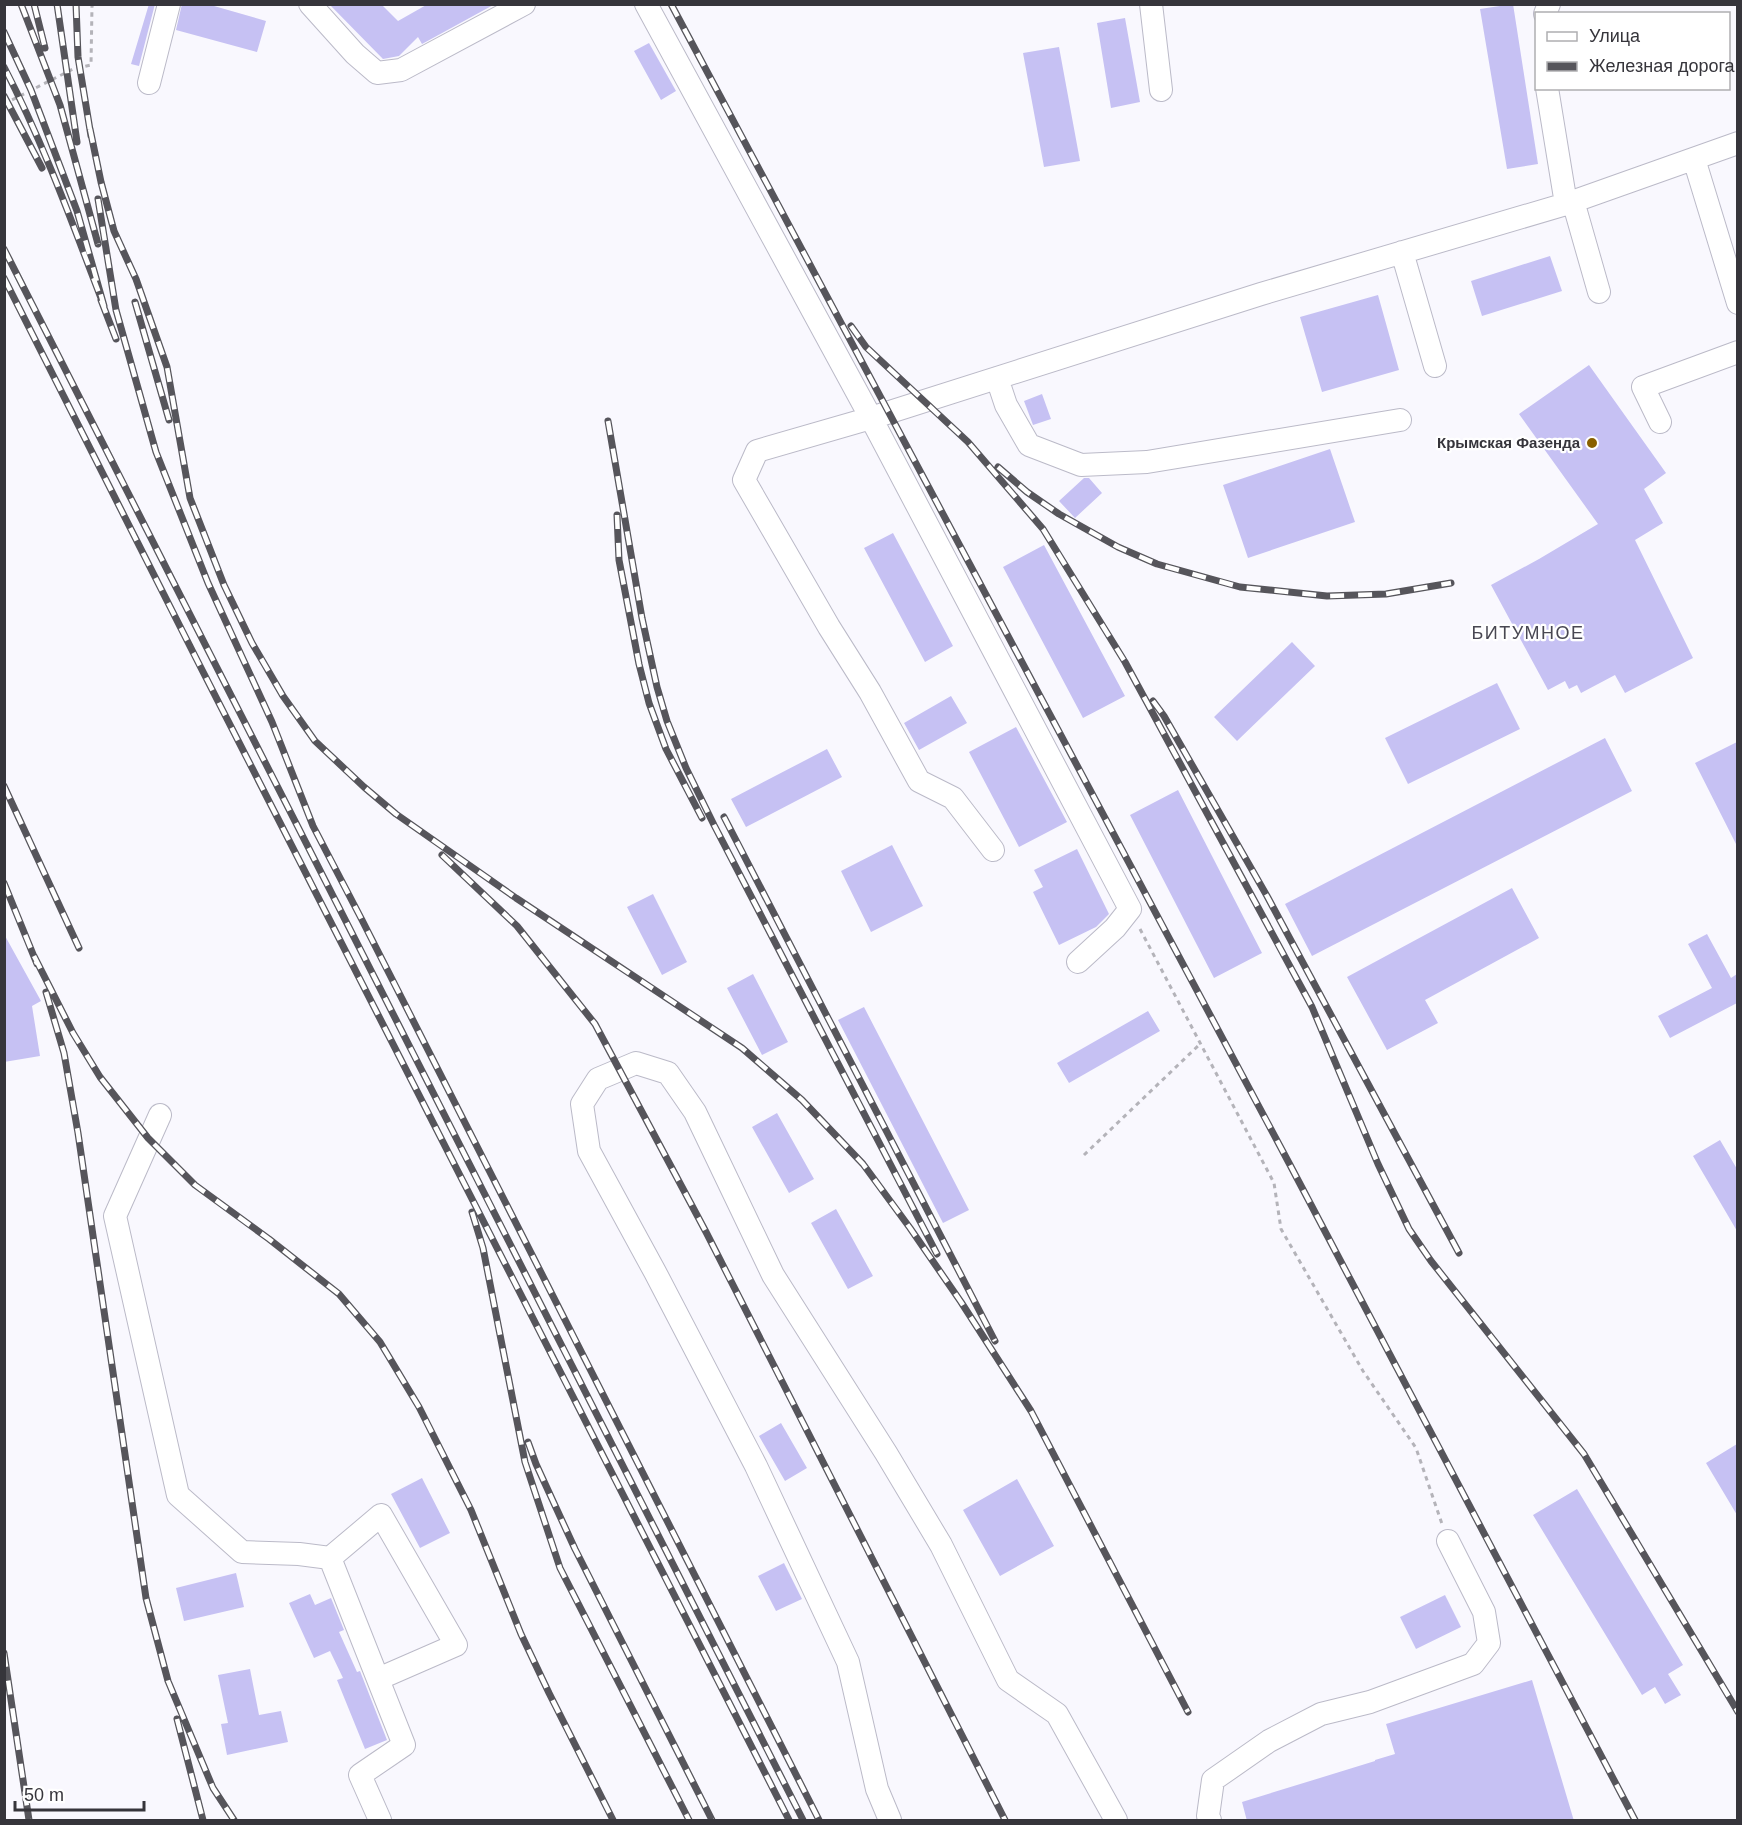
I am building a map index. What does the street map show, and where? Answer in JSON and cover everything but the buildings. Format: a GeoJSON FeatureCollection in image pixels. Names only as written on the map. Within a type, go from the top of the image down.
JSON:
{"type":"FeatureCollection","features":[{"type":"Feature","properties":{"kind":"street"},"geometry":{"type":"LineString","coordinates":[[149,83],[170,4]]}},
{"type":"Feature","properties":{"kind":"street"},"geometry":{"type":"LineString","coordinates":[[310,4],[356,54],[377,73],[400,70],[524,4]]}},
{"type":"Feature","properties":{"kind":"street"},"geometry":{"type":"LineString","coordinates":[[646,4],[871,418],[1130,909],[1115,928],[1078,962]]}},
{"type":"Feature","properties":{"kind":"street"},"geometry":{"type":"LineString","coordinates":[[1151,4],[1161,90]]}},
{"type":"Feature","properties":{"kind":"street"},"geometry":{"type":"LineString","coordinates":[[1546,90],[1569,203],[1599,292]]}},
{"type":"Feature","properties":{"kind":"street"},"geometry":{"type":"LineString","coordinates":[[993,850],[953,798],[919,781],[870,692],[828,627],[744,480],[757,451],[871,418],[1261,294],[1569,203],[1737,143]]}},
{"type":"Feature","properties":{"kind":"street"},"geometry":{"type":"LineString","coordinates":[[1694,159],[1737,303]]}},
{"type":"Feature","properties":{"kind":"street"},"geometry":{"type":"LineString","coordinates":[[1402,252],[1435,366]]}},
{"type":"Feature","properties":{"kind":"street"},"geometry":{"type":"LineString","coordinates":[[1660,422],[1643,387],[1737,352]]}},
{"type":"Feature","properties":{"kind":"street"},"geometry":{"type":"LineString","coordinates":[[997,378],[1006,405],[1029,445],[1081,465],[1147,462],[1400,420]]}},
{"type":"Feature","properties":{"kind":"street"},"geometry":{"type":"LineString","coordinates":[[891,1821],[877,1789],[848,1662],[756,1466],[656,1272],[589,1151],[582,1104],[598,1079],[636,1063],[668,1073],[695,1112],[773,1275],[886,1453],[941,1545],[1008,1680],[1057,1714],[1116,1821]]}},
{"type":"Feature","properties":{"kind":"street"},"geometry":{"type":"LineString","coordinates":[[160,1115],[115,1216],[178,1495],[242,1552],[299,1554],[330,1558],[381,1515],[456,1645],[378,1679]]}},
{"type":"Feature","properties":{"kind":"street"},"geometry":{"type":"LineString","coordinates":[[1210,1821],[1208,1816],[1213,1780],[1269,1741],[1321,1714],[1370,1702],[1473,1664],[1489,1643],[1484,1612],[1448,1540]]}},
{"type":"Feature","properties":{"kind":"street"},"geometry":{"type":"LineString","coordinates":[[330,1558],[404,1745],[360,1775],[380,1821]]}},
{"type":"Feature","properties":{"kind":"path"},"geometry":{"type":"LineString","coordinates":[[4,104],[73,69],[91,66],[94,4]]}},
{"type":"Feature","properties":{"kind":"path"},"geometry":{"type":"LineString","coordinates":[[1130,909],[1274,1183],[1281,1229],[1363,1371],[1416,1448],[1448,1540]]}},
{"type":"Feature","properties":{"kind":"path"},"geometry":{"type":"LineString","coordinates":[[1084,1155],[1200,1044]]}},
{"type":"Feature","properties":{"kind":"railway"},"geometry":{"type":"LineString","coordinates":[[21,4],[60,105],[98,244]]}},
{"type":"Feature","properties":{"kind":"railway"},"geometry":{"type":"LineString","coordinates":[[34,4],[45,48]]}},
{"type":"Feature","properties":{"kind":"railway"},"geometry":{"type":"LineString","coordinates":[[57,4],[77,142]]}},
{"type":"Feature","properties":{"kind":"railway"},"geometry":{"type":"LineString","coordinates":[[76,4],[78,57],[91,136]]}},
{"type":"Feature","properties":{"kind":"railway"},"geometry":{"type":"LineString","coordinates":[[671,4],[1289,1163],[1635,1820]]}},
{"type":"Feature","properties":{"kind":"railway"},"geometry":{"type":"LineString","coordinates":[[4,32],[31,90],[77,211],[104,306],[45,155],[4,67]]}},
{"type":"Feature","properties":{"kind":"railway"},"geometry":{"type":"LineString","coordinates":[[4,96],[42,168]]}},
{"type":"Feature","properties":{"kind":"railway"},"geometry":{"type":"LineString","coordinates":[[90,129],[114,231],[136,279],[167,367],[190,498],[224,585],[252,643],[283,696],[315,741],[396,814],[516,898],[742,1048],[802,1100],[863,1164],[961,1302],[1031,1411],[1188,1712]]}},
{"type":"Feature","properties":{"kind":"railway"},"geometry":{"type":"LineString","coordinates":[[98,199],[116,310],[156,452],[208,583],[272,722],[313,826],[819,1820]]}},
{"type":"Feature","properties":{"kind":"railway"},"geometry":{"type":"LineString","coordinates":[[4,249],[803,1820]]}},
{"type":"Feature","properties":{"kind":"railway"},"geometry":{"type":"LineString","coordinates":[[4,278],[789,1820]]}},
{"type":"Feature","properties":{"kind":"railway"},"geometry":{"type":"LineString","coordinates":[[101,300],[116,339]]}},
{"type":"Feature","properties":{"kind":"railway"},"geometry":{"type":"LineString","coordinates":[[135,302],[169,420]]}},
{"type":"Feature","properties":{"kind":"railway"},"geometry":{"type":"LineString","coordinates":[[851,326],[866,347],[968,442],[1043,529],[1125,662],[1312,1007],[1378,1164],[1409,1229],[1431,1261],[1584,1454],[1738,1712]]}},
{"type":"Feature","properties":{"kind":"railway"},"geometry":{"type":"LineString","coordinates":[[608,421],[642,618],[667,721],[686,768],[714,825],[937,1254]]}},
{"type":"Feature","properties":{"kind":"railway"},"geometry":{"type":"LineString","coordinates":[[998,467],[1027,492],[1059,514],[1118,547],[1157,564],[1240,587],[1327,596],[1386,594],[1451,583]]}},
{"type":"Feature","properties":{"kind":"railway"},"geometry":{"type":"LineString","coordinates":[[617,515],[619,560],[649,703],[666,749],[702,818]]}},
{"type":"Feature","properties":{"kind":"railway"},"geometry":{"type":"LineString","coordinates":[[1153,701],[1164,716],[1267,896],[1459,1253]]}},
{"type":"Feature","properties":{"kind":"railway"},"geometry":{"type":"LineString","coordinates":[[4,786],[79,948]]}},
{"type":"Feature","properties":{"kind":"railway"},"geometry":{"type":"LineString","coordinates":[[724,817],[995,1341]]}},
{"type":"Feature","properties":{"kind":"railway"},"geometry":{"type":"LineString","coordinates":[[442,855],[517,926],[595,1024],[706,1232],[1005,1820]]}},
{"type":"Feature","properties":{"kind":"railway"},"geometry":{"type":"LineString","coordinates":[[4,883],[37,964]]}},
{"type":"Feature","properties":{"kind":"railway"},"geometry":{"type":"LineString","coordinates":[[34,956],[73,1033],[100,1077],[148,1138],[195,1185],[339,1294],[380,1342],[419,1407],[471,1510],[521,1634],[613,1820]]}},
{"type":"Feature","properties":{"kind":"railway"},"geometry":{"type":"LineString","coordinates":[[46,992],[64,1053],[78,1133],[146,1598],[168,1681],[213,1788],[234,1820]]}},
{"type":"Feature","properties":{"kind":"railway"},"geometry":{"type":"LineString","coordinates":[[472,1212],[483,1248],[525,1462],[560,1568],[689,1820]]}},
{"type":"Feature","properties":{"kind":"railway"},"geometry":{"type":"LineString","coordinates":[[528,1442],[575,1549],[712,1820]]}},
{"type":"Feature","properties":{"kind":"railway"},"geometry":{"type":"LineString","coordinates":[[4,1653],[29,1820]]}},
{"type":"Feature","properties":{"kind":"railway"},"geometry":{"type":"LineString","coordinates":[[177,1719],[203,1820]]}},
{"type":"Feature","properties":{"kind":"place","name":"Крымская Фазенда"},"geometry":{"type":"Point","coordinates":[1592,443]}},
{"type":"Feature","properties":{"kind":"district","name":"БИТУМНОЕ"},"geometry":{"type":"Point","coordinates":[1528,633]}}]}
